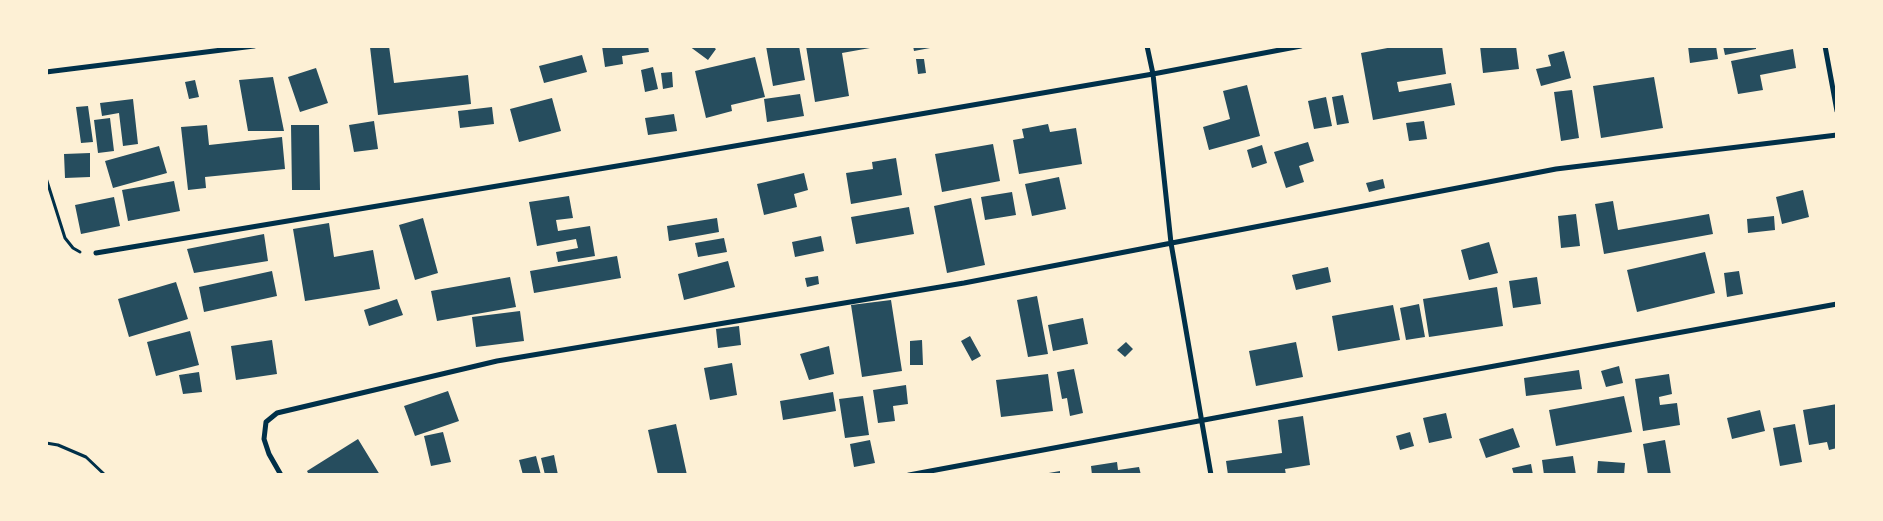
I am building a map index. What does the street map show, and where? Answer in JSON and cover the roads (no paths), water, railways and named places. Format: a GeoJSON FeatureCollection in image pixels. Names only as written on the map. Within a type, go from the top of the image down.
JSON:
{"type":"FeatureCollection","features":[{"type":"Feature","properties":{"kind":"street"},"geometry":{"type":"LineString","coordinates":[[46,72],[254,46]]}},
{"type":"Feature","properties":{"kind":"street"},"geometry":{"type":"LineString","coordinates":[[1147,46],[1153,74],[1171,243],[1211,475]]}},
{"type":"Feature","properties":{"kind":"street"},"geometry":{"type":"LineString","coordinates":[[96,253],[659,159],[1153,74],[1301,46]]}},
{"type":"Feature","properties":{"kind":"street"},"geometry":{"type":"LineString","coordinates":[[1825,46],[1837,111]]}},
{"type":"Feature","properties":{"kind":"street"},"geometry":{"type":"LineString","coordinates":[[281,475],[269,454],[264,439],[266,422],[277,413],[497,360],[964,282],[1556,169],[1837,135]]}},
{"type":"Feature","properties":{"kind":"street"},"geometry":{"type":"LineString","coordinates":[[908,475],[1837,304]]}}]}
